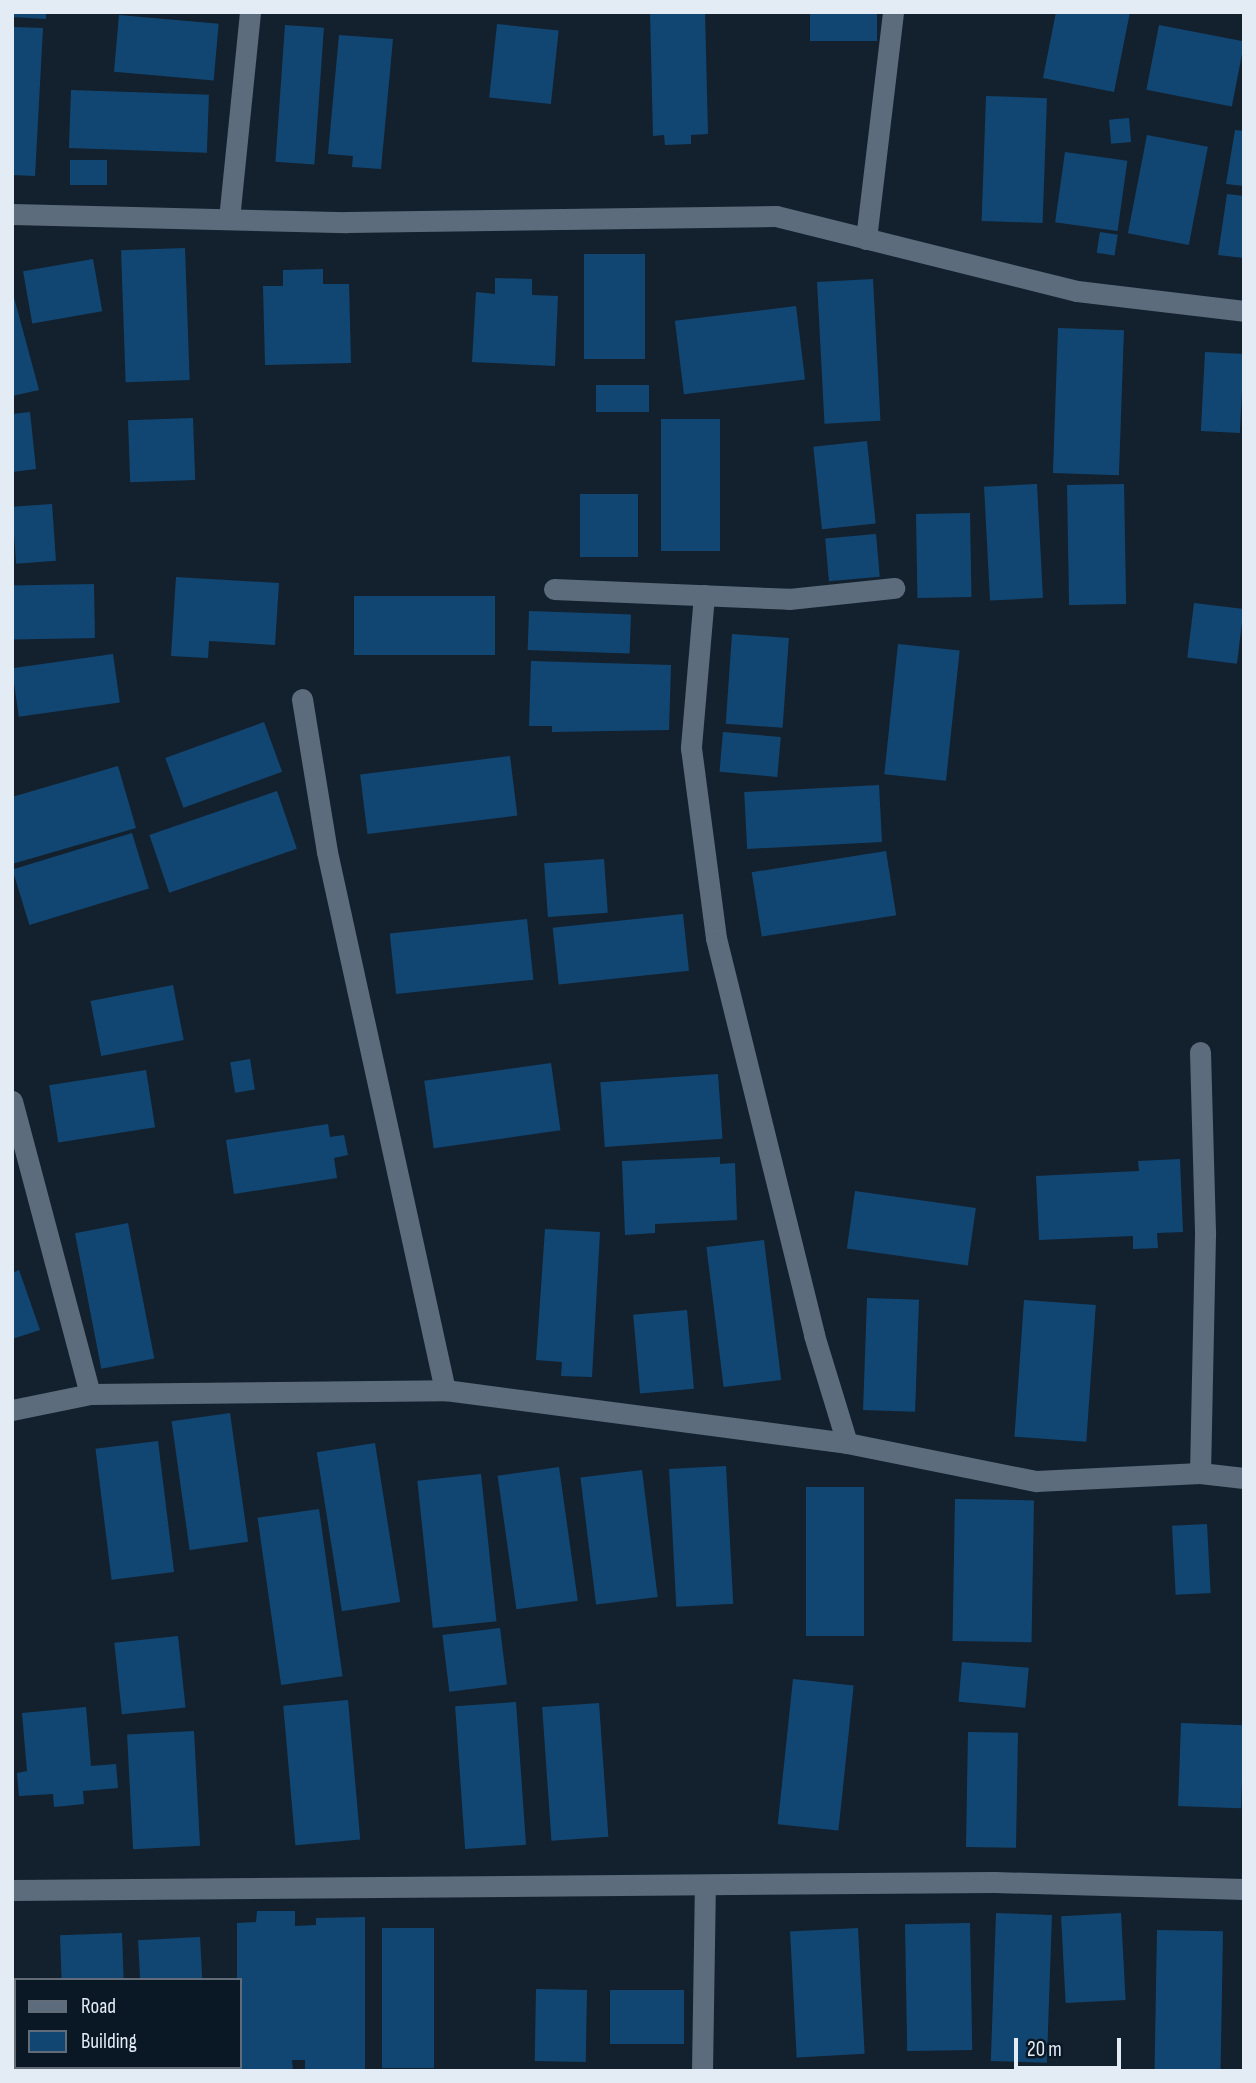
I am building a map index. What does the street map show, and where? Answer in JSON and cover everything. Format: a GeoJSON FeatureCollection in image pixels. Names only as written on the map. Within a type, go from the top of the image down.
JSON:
{"type":"FeatureCollection","features":[{"type":"Feature","properties":{"kind":"street"},"geometry":{"type":"LineString","coordinates":[[229,219],[250,12]]}},
{"type":"Feature","properties":{"kind":"street"},"geometry":{"type":"LineString","coordinates":[[866,239],[893,12]]}},
{"type":"Feature","properties":{"kind":"street"},"geometry":{"type":"LineString","coordinates":[[12,214],[229,219],[776,216],[1077,291],[1244,311]]}},
{"type":"Feature","properties":{"kind":"street"},"geometry":{"type":"LineString","coordinates":[[554,589],[789,598],[894,588]]}},
{"type":"Feature","properties":{"kind":"street"},"geometry":{"type":"LineString","coordinates":[[704,595],[691,748],[716,938],[814,1335],[847,1443]]}},
{"type":"Feature","properties":{"kind":"street"},"geometry":{"type":"LineString","coordinates":[[302,699],[327,852],[446,1390]]}},
{"type":"Feature","properties":{"kind":"street"},"geometry":{"type":"LineString","coordinates":[[1200,1052],[1205,1234],[1200,1473]]}},
{"type":"Feature","properties":{"kind":"street"},"geometry":{"type":"LineString","coordinates":[[12,1101],[90,1394]]}},
{"type":"Feature","properties":{"kind":"street"},"geometry":{"type":"LineString","coordinates":[[12,1410],[90,1394],[446,1390],[847,1443],[1036,1481],[1200,1473],[1244,1478]]}},
{"type":"Feature","properties":{"kind":"street"},"geometry":{"type":"LineString","coordinates":[[12,1890],[994,1882],[1244,1889]]}},
{"type":"Feature","properties":{"kind":"street"},"geometry":{"type":"LineString","coordinates":[[702,2071],[705,1885]]}},
{"type":"Feature","properties":{"kind":"building"},"geometry":{"type":"Polygon","coordinates":[[[12,12],[46,12],[46,19],[12,17],[12,12]]]}},
{"type":"Feature","properties":{"kind":"building"},"geometry":{"type":"Polygon","coordinates":[[[650,12],[705,12],[708,134],[691,135],[691,144],[665,145],[664,135],[653,136],[650,12]]]}},
{"type":"Feature","properties":{"kind":"building"},"geometry":{"type":"Polygon","coordinates":[[[810,12],[877,12],[877,41],[810,41],[810,12]]]}},
{"type":"Feature","properties":{"kind":"building"},"geometry":{"type":"Polygon","coordinates":[[[1056,12],[1130,12],[1114,92],[1043,78],[1056,12]]]}},
{"type":"Feature","properties":{"kind":"building"},"geometry":{"type":"Polygon","coordinates":[[[119,15],[219,24],[214,80],[114,72],[119,15]]]}},
{"type":"Feature","properties":{"kind":"building"},"geometry":{"type":"Polygon","coordinates":[[[497,24],[559,30],[551,104],[489,98],[497,24]]]}},
{"type":"Feature","properties":{"kind":"building"},"geometry":{"type":"Polygon","coordinates":[[[285,25],[324,28],[314,164],[275,162],[285,25]]]}},
{"type":"Feature","properties":{"kind":"building"},"geometry":{"type":"Polygon","coordinates":[[[1159,25],[1244,42],[1232,106],[1146,90],[1159,25]]]}},
{"type":"Feature","properties":{"kind":"building"},"geometry":{"type":"Polygon","coordinates":[[[12,27],[43,28],[35,176],[12,175],[12,27]]]}},
{"type":"Feature","properties":{"kind":"building"},"geometry":{"type":"Polygon","coordinates":[[[339,35],[393,39],[381,169],[352,167],[353,156],[328,154],[339,35]]]}},
{"type":"Feature","properties":{"kind":"building"},"geometry":{"type":"Polygon","coordinates":[[[71,90],[209,95],[207,153],[69,148],[71,90]]]}},
{"type":"Feature","properties":{"kind":"building"},"geometry":{"type":"Polygon","coordinates":[[[986,96],[1047,98],[1043,223],[982,221],[986,96]]]}},
{"type":"Feature","properties":{"kind":"building"},"geometry":{"type":"Polygon","coordinates":[[[1129,118],[1131,142],[1111,144],[1109,120],[1129,118]]]}},
{"type":"Feature","properties":{"kind":"building"},"geometry":{"type":"Polygon","coordinates":[[[1235,130],[1244,131],[1244,186],[1226,184],[1235,130]]]}},
{"type":"Feature","properties":{"kind":"building"},"geometry":{"type":"Polygon","coordinates":[[[1147,135],[1208,147],[1189,245],[1128,233],[1147,135]]]}},
{"type":"Feature","properties":{"kind":"building"},"geometry":{"type":"Polygon","coordinates":[[[1065,152],[1127,161],[1118,231],[1055,222],[1065,152]]]}},
{"type":"Feature","properties":{"kind":"building"},"geometry":{"type":"Polygon","coordinates":[[[70,160],[107,160],[107,185],[70,185],[70,160]]]}},
{"type":"Feature","properties":{"kind":"building"},"geometry":{"type":"Polygon","coordinates":[[[1227,194],[1244,196],[1244,258],[1218,255],[1227,194]]]}},
{"type":"Feature","properties":{"kind":"building"},"geometry":{"type":"Polygon","coordinates":[[[1100,232],[1118,235],[1114,256],[1097,253],[1100,232]]]}},
{"type":"Feature","properties":{"kind":"building"},"geometry":{"type":"Polygon","coordinates":[[[185,248],[190,380],[126,382],[121,250],[185,248]]]}},
{"type":"Feature","properties":{"kind":"building"},"geometry":{"type":"Polygon","coordinates":[[[584,254],[645,254],[645,359],[584,359],[584,254]]]}},
{"type":"Feature","properties":{"kind":"building"},"geometry":{"type":"Polygon","coordinates":[[[93,259],[102,311],[32,324],[23,271],[93,259]]]}},
{"type":"Feature","properties":{"kind":"building"},"geometry":{"type":"Polygon","coordinates":[[[323,269],[323,284],[349,284],[351,363],[265,365],[263,286],[283,286],[283,270],[323,269]]]}},
{"type":"Feature","properties":{"kind":"building"},"geometry":{"type":"Polygon","coordinates":[[[495,278],[532,279],[532,295],[558,296],[555,366],[472,362],[476,292],[495,294],[495,278]]]}},
{"type":"Feature","properties":{"kind":"building"},"geometry":{"type":"Polygon","coordinates":[[[873,279],[880,421],[825,424],[817,282],[873,279]]]}},
{"type":"Feature","properties":{"kind":"building"},"geometry":{"type":"Polygon","coordinates":[[[12,290],[39,390],[12,396],[12,290]]]}},
{"type":"Feature","properties":{"kind":"building"},"geometry":{"type":"Polygon","coordinates":[[[796,306],[805,379],[684,394],[675,321],[796,306]]]}},
{"type":"Feature","properties":{"kind":"building"},"geometry":{"type":"Polygon","coordinates":[[[1058,328],[1124,330],[1119,475],[1053,473],[1058,328]]]}},
{"type":"Feature","properties":{"kind":"building"},"geometry":{"type":"Polygon","coordinates":[[[1205,352],[1244,354],[1240,433],[1201,431],[1205,352]]]}},
{"type":"Feature","properties":{"kind":"building"},"geometry":{"type":"Polygon","coordinates":[[[596,385],[649,385],[649,412],[596,412],[596,385]]]}},
{"type":"Feature","properties":{"kind":"building"},"geometry":{"type":"Polygon","coordinates":[[[30,412],[36,469],[12,472],[12,414],[30,412]]]}},
{"type":"Feature","properties":{"kind":"building"},"geometry":{"type":"Polygon","coordinates":[[[193,418],[195,480],[130,482],[128,420],[193,418]]]}},
{"type":"Feature","properties":{"kind":"building"},"geometry":{"type":"Polygon","coordinates":[[[661,419],[720,419],[720,551],[661,551],[661,419]]]}},
{"type":"Feature","properties":{"kind":"building"},"geometry":{"type":"Polygon","coordinates":[[[867,441],[876,524],[822,529],[813,447],[867,441]]]}},
{"type":"Feature","properties":{"kind":"building"},"geometry":{"type":"Polygon","coordinates":[[[1037,484],[1043,598],[990,601],[984,487],[1037,484]]]}},
{"type":"Feature","properties":{"kind":"building"},"geometry":{"type":"Polygon","coordinates":[[[1124,484],[1126,604],[1069,605],[1067,485],[1124,484]]]}},
{"type":"Feature","properties":{"kind":"building"},"geometry":{"type":"Polygon","coordinates":[[[580,494],[638,494],[638,557],[580,557],[580,494]]]}},
{"type":"Feature","properties":{"kind":"building"},"geometry":{"type":"Polygon","coordinates":[[[52,504],[56,561],[16,564],[12,507],[52,504]]]}},
{"type":"Feature","properties":{"kind":"building"},"geometry":{"type":"Polygon","coordinates":[[[970,513],[971,597],[917,598],[916,514],[970,513]]]}},
{"type":"Feature","properties":{"kind":"building"},"geometry":{"type":"Polygon","coordinates":[[[876,534],[880,577],[829,581],[825,538],[876,534]]]}},
{"type":"Feature","properties":{"kind":"building"},"geometry":{"type":"Polygon","coordinates":[[[176,577],[279,583],[275,645],[209,641],[208,658],[171,656],[176,577]]]}},
{"type":"Feature","properties":{"kind":"building"},"geometry":{"type":"Polygon","coordinates":[[[94,584],[95,638],[13,639],[12,585],[94,584]]]}},
{"type":"Feature","properties":{"kind":"building"},"geometry":{"type":"Polygon","coordinates":[[[354,596],[495,596],[495,655],[354,655],[354,596]]]}},
{"type":"Feature","properties":{"kind":"building"},"geometry":{"type":"Polygon","coordinates":[[[1194,603],[1244,609],[1237,664],[1187,658],[1194,603]]]}},
{"type":"Feature","properties":{"kind":"building"},"geometry":{"type":"Polygon","coordinates":[[[529,611],[631,615],[630,654],[528,650],[529,611]]]}},
{"type":"Feature","properties":{"kind":"building"},"geometry":{"type":"Polygon","coordinates":[[[732,634],[789,638],[783,728],[726,724],[732,634]]]}},
{"type":"Feature","properties":{"kind":"building"},"geometry":{"type":"Polygon","coordinates":[[[898,644],[960,650],[946,781],[884,774],[898,644]]]}},
{"type":"Feature","properties":{"kind":"building"},"geometry":{"type":"Polygon","coordinates":[[[113,654],[120,703],[19,717],[12,668],[113,654]]]}},
{"type":"Feature","properties":{"kind":"building"},"geometry":{"type":"Polygon","coordinates":[[[531,661],[671,665],[669,730],[552,732],[552,726],[529,726],[531,661]]]}},
{"type":"Feature","properties":{"kind":"building"},"geometry":{"type":"Polygon","coordinates":[[[264,722],[282,772],[183,808],[165,758],[264,722]]]}},
{"type":"Feature","properties":{"kind":"building"},"geometry":{"type":"Polygon","coordinates":[[[723,732],[781,737],[777,777],[720,772],[723,732]]]}},
{"type":"Feature","properties":{"kind":"building"},"geometry":{"type":"Polygon","coordinates":[[[510,756],[517,816],[367,834],[360,774],[510,756]]]}},
{"type":"Feature","properties":{"kind":"building"},"geometry":{"type":"Polygon","coordinates":[[[118,766],[136,828],[12,864],[12,797],[118,766]]]}},
{"type":"Feature","properties":{"kind":"building"},"geometry":{"type":"Polygon","coordinates":[[[879,785],[882,842],[747,849],[744,792],[879,785]]]}},
{"type":"Feature","properties":{"kind":"building"},"geometry":{"type":"Polygon","coordinates":[[[277,791],[297,849],[169,893],[149,835],[277,791]]]}},
{"type":"Feature","properties":{"kind":"building"},"geometry":{"type":"Polygon","coordinates":[[[132,833],[149,888],[29,925],[12,870],[132,833]]]}},
{"type":"Feature","properties":{"kind":"building"},"geometry":{"type":"Polygon","coordinates":[[[886,851],[896,915],[762,936],[752,872],[886,851]]]}},
{"type":"Feature","properties":{"kind":"building"},"geometry":{"type":"Polygon","coordinates":[[[604,859],[608,913],[548,917],[544,863],[604,859]]]}},
{"type":"Feature","properties":{"kind":"building"},"geometry":{"type":"Polygon","coordinates":[[[683,914],[689,971],[559,984],[553,928],[683,914]]]}},
{"type":"Feature","properties":{"kind":"building"},"geometry":{"type":"Polygon","coordinates":[[[527,919],[533,980],[396,994],[390,933],[527,919]]]}},
{"type":"Feature","properties":{"kind":"building"},"geometry":{"type":"Polygon","coordinates":[[[173,985],[184,1040],[101,1056],[91,1001],[173,985]]]}},
{"type":"Feature","properties":{"kind":"building"},"geometry":{"type":"Polygon","coordinates":[[[250,1059],[255,1090],[235,1093],[230,1062],[250,1059]]]}},
{"type":"Feature","properties":{"kind":"building"},"geometry":{"type":"Polygon","coordinates":[[[551,1063],[560,1130],[434,1148],[424,1081],[551,1063]]]}},
{"type":"Feature","properties":{"kind":"building"},"geometry":{"type":"Polygon","coordinates":[[[146,1070],[155,1127],[58,1143],[49,1085],[146,1070]]]}},
{"type":"Feature","properties":{"kind":"building"},"geometry":{"type":"Polygon","coordinates":[[[718,1074],[723,1139],[605,1147],[600,1082],[718,1074]]]}},
{"type":"Feature","properties":{"kind":"building"},"geometry":{"type":"Polygon","coordinates":[[[328,1124],[330,1137],[344,1135],[348,1155],[334,1158],[337,1178],[234,1194],[226,1140],[328,1124]]]}},
{"type":"Feature","properties":{"kind":"building"},"geometry":{"type":"Polygon","coordinates":[[[720,1157],[720,1164],[735,1163],[737,1220],[655,1224],[655,1233],[625,1235],[622,1161],[720,1157]]]}},
{"type":"Feature","properties":{"kind":"building"},"geometry":{"type":"Polygon","coordinates":[[[1180,1159],[1183,1232],[1157,1233],[1158,1248],[1133,1249],[1133,1236],[1039,1240],[1036,1176],[1139,1171],[1138,1161],[1180,1159]]]}},
{"type":"Feature","properties":{"kind":"building"},"geometry":{"type":"Polygon","coordinates":[[[855,1191],[976,1208],[968,1265],[847,1248],[855,1191]]]}},
{"type":"Feature","properties":{"kind":"building"},"geometry":{"type":"Polygon","coordinates":[[[128,1223],[154,1358],[101,1369],[75,1233],[128,1223]]]}},
{"type":"Feature","properties":{"kind":"building"},"geometry":{"type":"Polygon","coordinates":[[[545,1229],[600,1232],[592,1377],[561,1376],[562,1362],[536,1360],[545,1229]]]}},
{"type":"Feature","properties":{"kind":"building"},"geometry":{"type":"Polygon","coordinates":[[[764,1240],[781,1380],[724,1387],[706,1247],[764,1240]]]}},
{"type":"Feature","properties":{"kind":"building"},"geometry":{"type":"Polygon","coordinates":[[[19,1270],[40,1330],[12,1339],[12,1273],[19,1270]]]}},
{"type":"Feature","properties":{"kind":"building"},"geometry":{"type":"Polygon","coordinates":[[[867,1298],[919,1300],[915,1412],[863,1410],[867,1298]]]}},
{"type":"Feature","properties":{"kind":"building"},"geometry":{"type":"Polygon","coordinates":[[[1024,1300],[1096,1305],[1086,1442],[1014,1437],[1024,1300]]]}},
{"type":"Feature","properties":{"kind":"building"},"geometry":{"type":"Polygon","coordinates":[[[687,1310],[694,1389],[640,1393],[633,1315],[687,1310]]]}},
{"type":"Feature","properties":{"kind":"building"},"geometry":{"type":"Polygon","coordinates":[[[230,1413],[248,1542],[190,1550],[172,1421],[230,1413]]]}},
{"type":"Feature","properties":{"kind":"building"},"geometry":{"type":"Polygon","coordinates":[[[158,1441],[174,1572],[112,1580],[95,1449],[158,1441]]]}},
{"type":"Feature","properties":{"kind":"building"},"geometry":{"type":"Polygon","coordinates":[[[375,1443],[400,1602],[342,1611],[317,1452],[375,1443]]]}},
{"type":"Feature","properties":{"kind":"building"},"geometry":{"type":"Polygon","coordinates":[[[726,1466],[733,1604],[676,1607],[669,1469],[726,1466]]]}},
{"type":"Feature","properties":{"kind":"building"},"geometry":{"type":"Polygon","coordinates":[[[559,1467],[578,1601],[516,1609],[498,1476],[559,1467]]]}},
{"type":"Feature","properties":{"kind":"building"},"geometry":{"type":"Polygon","coordinates":[[[642,1470],[658,1597],[596,1605],[580,1478],[642,1470]]]}},
{"type":"Feature","properties":{"kind":"building"},"geometry":{"type":"Polygon","coordinates":[[[481,1474],[496,1621],[433,1628],[417,1481],[481,1474]]]}},
{"type":"Feature","properties":{"kind":"building"},"geometry":{"type":"Polygon","coordinates":[[[806,1487],[864,1487],[864,1636],[806,1636],[806,1487]]]}},
{"type":"Feature","properties":{"kind":"building"},"geometry":{"type":"Polygon","coordinates":[[[955,1499],[1034,1500],[1032,1642],[953,1641],[955,1499]]]}},
{"type":"Feature","properties":{"kind":"building"},"geometry":{"type":"Polygon","coordinates":[[[319,1509],[343,1676],[281,1685],[258,1518],[319,1509]]]}},
{"type":"Feature","properties":{"kind":"building"},"geometry":{"type":"Polygon","coordinates":[[[1207,1524],[1211,1593],[1176,1595],[1172,1526],[1207,1524]]]}},
{"type":"Feature","properties":{"kind":"building"},"geometry":{"type":"Polygon","coordinates":[[[500,1628],[507,1685],[449,1692],[442,1635],[500,1628]]]}},
{"type":"Feature","properties":{"kind":"building"},"geometry":{"type":"Polygon","coordinates":[[[178,1636],[186,1708],[122,1714],[114,1643],[178,1636]]]}},
{"type":"Feature","properties":{"kind":"building"},"geometry":{"type":"Polygon","coordinates":[[[962,1662],[1029,1668],[1025,1708],[959,1702],[962,1662]]]}},
{"type":"Feature","properties":{"kind":"building"},"geometry":{"type":"Polygon","coordinates":[[[793,1679],[854,1685],[838,1831],[778,1824],[793,1679]]]}},
{"type":"Feature","properties":{"kind":"building"},"geometry":{"type":"Polygon","coordinates":[[[348,1700],[360,1839],[295,1845],[283,1706],[348,1700]]]}},
{"type":"Feature","properties":{"kind":"building"},"geometry":{"type":"Polygon","coordinates":[[[516,1702],[526,1845],[465,1849],[455,1706],[516,1702]]]}},
{"type":"Feature","properties":{"kind":"building"},"geometry":{"type":"Polygon","coordinates":[[[599,1703],[608,1837],[551,1841],[542,1707],[599,1703]]]}},
{"type":"Feature","properties":{"kind":"building"},"geometry":{"type":"Polygon","coordinates":[[[86,1707],[91,1766],[116,1764],[118,1788],[83,1791],[84,1804],[54,1807],[53,1794],[19,1796],[17,1773],[27,1771],[22,1713],[86,1707]]]}},
{"type":"Feature","properties":{"kind":"building"},"geometry":{"type":"Polygon","coordinates":[[[1181,1723],[1244,1725],[1241,1808],[1178,1806],[1181,1723]]]}},
{"type":"Feature","properties":{"kind":"building"},"geometry":{"type":"Polygon","coordinates":[[[194,1731],[200,1846],[133,1849],[127,1735],[194,1731]]]}},
{"type":"Feature","properties":{"kind":"building"},"geometry":{"type":"Polygon","coordinates":[[[968,1732],[1018,1733],[1016,1848],[966,1847],[968,1732]]]}},
{"type":"Feature","properties":{"kind":"building"},"geometry":{"type":"Polygon","coordinates":[[[257,1911],[295,1911],[295,1926],[316,1925],[316,1918],[365,1917],[365,2070],[305,2071],[305,2060],[292,2060],[293,2071],[237,2071],[242,2069],[242,1978],[237,1978],[237,1923],[256,1922],[257,1911]]]}},
{"type":"Feature","properties":{"kind":"building"},"geometry":{"type":"Polygon","coordinates":[[[996,1913],[1052,1915],[1047,2063],[991,2061],[996,1913]]]}},
{"type":"Feature","properties":{"kind":"building"},"geometry":{"type":"Polygon","coordinates":[[[1121,1913],[1126,2000],[1066,2003],[1061,1916],[1121,1913]]]}},
{"type":"Feature","properties":{"kind":"building"},"geometry":{"type":"Polygon","coordinates":[[[970,1923],[972,2050],[907,2051],[905,1924],[970,1923]]]}},
{"type":"Feature","properties":{"kind":"building"},"geometry":{"type":"Polygon","coordinates":[[[382,1928],[434,1928],[434,2068],[382,2068],[382,1928]]]}},
{"type":"Feature","properties":{"kind":"building"},"geometry":{"type":"Polygon","coordinates":[[[858,1928],[865,2054],[797,2057],[790,1932],[858,1928]]]}},
{"type":"Feature","properties":{"kind":"building"},"geometry":{"type":"Polygon","coordinates":[[[1157,1930],[1223,1931],[1221,2070],[1155,2069],[1157,1930]]]}},
{"type":"Feature","properties":{"kind":"building"},"geometry":{"type":"Polygon","coordinates":[[[122,1933],[124,1978],[62,1978],[60,1935],[122,1933]]]}},
{"type":"Feature","properties":{"kind":"building"},"geometry":{"type":"Polygon","coordinates":[[[200,1937],[202,1978],[140,1978],[138,1940],[200,1937]]]}},
{"type":"Feature","properties":{"kind":"building"},"geometry":{"type":"Polygon","coordinates":[[[536,1989],[587,1990],[586,2062],[535,2061],[536,1989]]]}},
{"type":"Feature","properties":{"kind":"building"},"geometry":{"type":"Polygon","coordinates":[[[610,1990],[684,1990],[684,2044],[610,2044],[610,1990]]]}},
{"type":"Feature","properties":{"kind":"building"},"geometry":{"type":"Polygon","coordinates":[[[14,2003],[14,2069],[12,2069],[14,2003]]]}},
{"type":"Feature","properties":{"kind":"building"},"geometry":{"type":"Polygon","coordinates":[[[63,2069],[126,2069],[126,2071],[63,2069]]]}},
{"type":"Feature","properties":{"kind":"building"},"geometry":{"type":"Polygon","coordinates":[[[142,2069],[204,2069],[204,2071],[142,2069]]]}}]}
